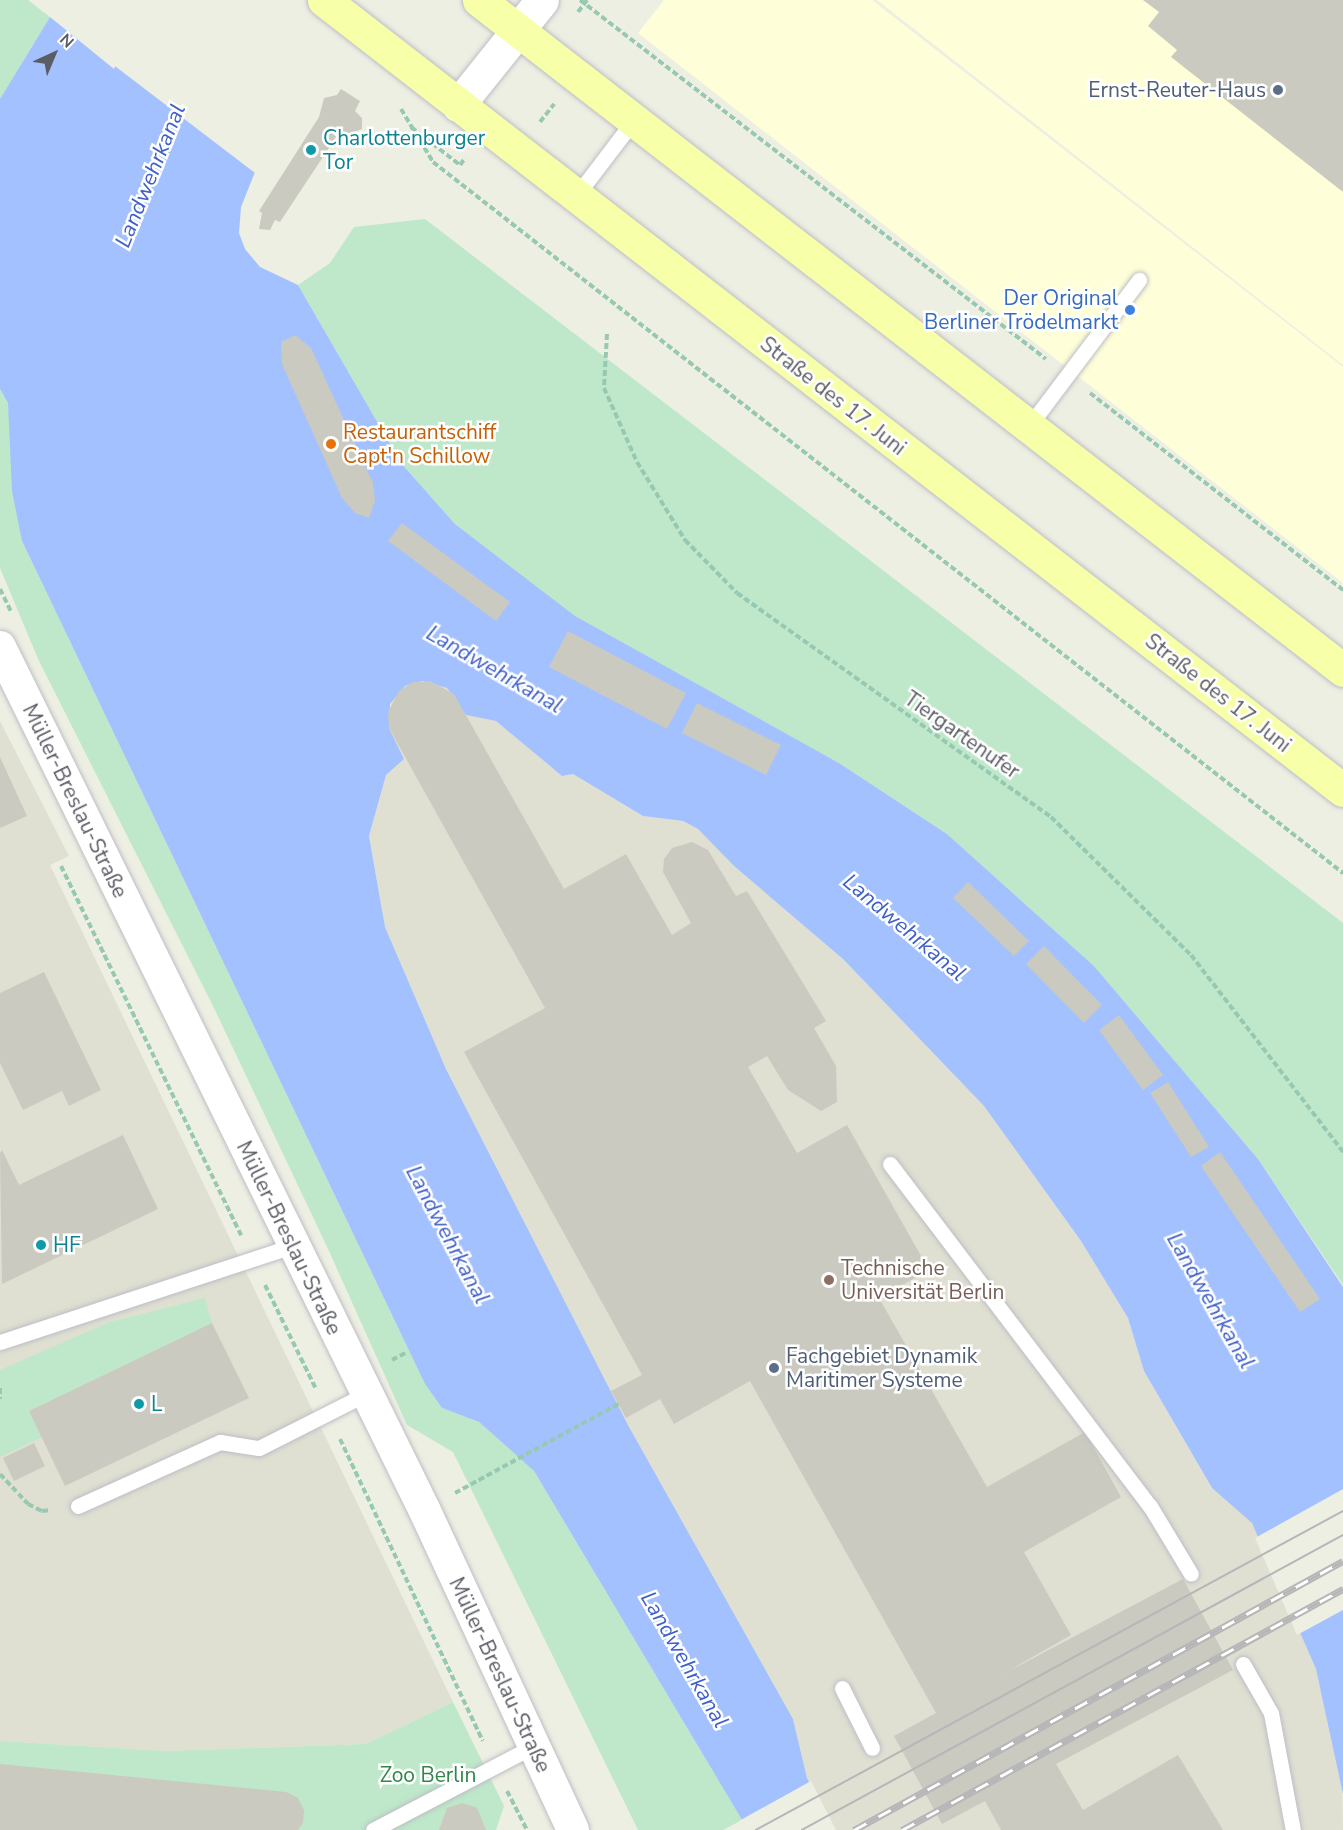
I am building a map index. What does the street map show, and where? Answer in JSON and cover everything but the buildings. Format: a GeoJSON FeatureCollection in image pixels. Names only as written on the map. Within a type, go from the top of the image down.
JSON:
{"type":"FeatureCollection","features":[{"type":"Feature","properties":{"kind":"main road","name":"Straße des 17. Juni"},"geometry":{"type":"LineString","coordinates":[[324,0],[1343,790]]}},
{"type":"Feature","properties":{"kind":"main road"},"geometry":{"type":"LineString","coordinates":[[479,0],[1343,670]]}},
{"type":"Feature","properties":{"kind":"street"},"geometry":{"type":"LineString","coordinates":[[458,105],[542,0]]}},
{"type":"Feature","properties":{"kind":"street","name":"Müller-Breslau-Straße"},"geometry":{"type":"LineString","coordinates":[[0,647],[292,1246],[424,1509],[532,1747],[573,1830]]}},
{"type":"Feature","properties":{"kind":"lane"},"geometry":{"type":"LineString","coordinates":[[576,196],[634,120]]}},
{"type":"Feature","properties":{"kind":"lane"},"geometry":{"type":"LineString","coordinates":[[1029,426],[1139,280]]}},
{"type":"Feature","properties":{"kind":"lane"},"geometry":{"type":"LineString","coordinates":[[890,1164],[1150,1506],[1191,1574]]}},
{"type":"Feature","properties":{"kind":"lane"},"geometry":{"type":"LineString","coordinates":[[0,1342],[292,1246]]}},
{"type":"Feature","properties":{"kind":"lane"},"geometry":{"type":"LineString","coordinates":[[78,1506],[220,1442],[259,1448],[366,1394]]}},
{"type":"Feature","properties":{"kind":"lane"},"geometry":{"type":"LineString","coordinates":[[1243,1664],[1271,1713],[1293,1830]]}},
{"type":"Feature","properties":{"kind":"lane"},"geometry":{"type":"LineString","coordinates":[[842,1689],[872,1748]]}},
{"type":"Feature","properties":{"kind":"lane"},"geometry":{"type":"LineString","coordinates":[[373,1830],[532,1747]]}},
{"type":"Feature","properties":{"kind":"path"},"geometry":{"type":"LineString","coordinates":[[584,1],[1343,590]]}},
{"type":"Feature","properties":{"kind":"path"},"geometry":{"type":"LineString","coordinates":[[538,125],[554,103]]}},
{"type":"Feature","properties":{"kind":"path"},"geometry":{"type":"LineString","coordinates":[[460,165],[408,124],[433,162],[480,200],[1343,873]]}},
{"type":"Feature","properties":{"kind":"path","name":"Tiergartenufer"},"geometry":{"type":"LineString","coordinates":[[607,334],[604,388],[637,462],[685,540],[737,593],[1051,816],[1191,955],[1343,1152]]}},
{"type":"Feature","properties":{"kind":"path"},"geometry":{"type":"LineString","coordinates":[[61,866],[328,1414],[527,1830]]}},
{"type":"Feature","properties":{"kind":"path"},"geometry":{"type":"LineString","coordinates":[[0,1388],[0,1399]]}},
{"type":"Feature","properties":{"kind":"path"},"geometry":{"type":"LineString","coordinates":[[484,1478],[618,1404]]}},
{"type":"Feature","properties":{"kind":"path"},"geometry":{"type":"LineString","coordinates":[[0,1474],[28,1504],[42,1511],[78,1506]]}},
{"type":"Feature","properties":{"kind":"shaded area","name":"Der Original Berliner Trödelmarkt"},"geometry":{"type":"Polygon","coordinates":[[[664,0],[872,0],[1343,367],[1343,583],[638,33],[664,0]]]}},
{"type":"Feature","properties":{"kind":"shaded area"},"geometry":{"type":"Polygon","coordinates":[[[877,0],[1343,0],[1343,365],[877,0]]]}},
{"type":"Feature","properties":{"kind":"shaded area","name":"Technische Universität Berlin"},"geometry":{"type":"Polygon","coordinates":[[[430,681],[447,688],[466,715],[496,721],[562,776],[573,774],[643,816],[683,821],[698,829],[734,866],[843,959],[984,1106],[1081,1241],[1128,1318],[1144,1371],[1212,1488],[1252,1522],[1316,1669],[1342,1783],[1343,1830],[833,1830],[807,1778],[793,1719],[628,1425],[446,1069],[385,927],[369,836],[386,775],[404,759],[389,728],[388,712],[393,698],[405,686],[430,681]]]}},
{"type":"Feature","properties":{"kind":"shaded area"},"geometry":{"type":"Polygon","coordinates":[[[0,721],[69,856],[50,865],[453,1702],[366,1744],[166,1751],[0,1741],[0,721]]]}},
{"type":"Feature","properties":{"kind":"green space"},"geometry":{"type":"Polygon","coordinates":[[[0,0],[28,0],[50,17],[0,99],[0,0]]]}},
{"type":"Feature","properties":{"kind":"green space"},"geometry":{"type":"Polygon","coordinates":[[[425,219],[1343,923],[1343,1285],[1258,1159],[1094,966],[947,834],[839,763],[575,617],[455,524],[401,463],[298,285],[330,263],[354,227],[425,219]]]}},
{"type":"Feature","properties":{"kind":"green space"},"geometry":{"type":"Polygon","coordinates":[[[0,389],[8,403],[22,541],[425,1384],[442,1408],[479,1422],[534,1471],[742,1820],[723,1830],[638,1830],[453,1452],[407,1425],[329,1251],[214,1008],[39,661],[0,568],[0,389]]]}},
{"type":"Feature","properties":{"kind":"green space"},"geometry":{"type":"Polygon","coordinates":[[[205,1298],[212,1323],[29,1411],[42,1437],[0,1457],[0,1370],[110,1322],[205,1298]]]}},
{"type":"Feature","properties":{"kind":"green space","name":"Zoo Berlin"},"geometry":{"type":"Polygon","coordinates":[[[453,1702],[504,1806],[496,1830],[0,1830],[0,1741],[166,1751],[366,1744],[453,1702]]]}},
{"type":"Feature","properties":{"kind":"water","name":"Landwehrkanal"},"geometry":{"type":"Polygon","coordinates":[[[142,0],[324,0],[241,207],[239,233],[245,249],[260,267],[298,285],[401,463],[455,524],[575,616],[839,763],[947,834],[1094,966],[1258,1159],[1343,1287],[1343,1794],[1316,1669],[1252,1523],[1212,1488],[1144,1371],[1128,1318],[1081,1241],[984,1106],[843,959],[734,866],[698,829],[683,821],[643,816],[573,774],[562,776],[496,721],[466,715],[447,688],[422,681],[405,686],[390,704],[389,728],[404,759],[386,775],[369,836],[385,927],[446,1069],[628,1425],[793,1719],[807,1778],[833,1830],[748,1830],[534,1471],[479,1422],[442,1408],[425,1384],[22,541],[12,491],[8,403],[0,389],[0,99],[50,17],[114,69],[142,0]]]}},
{"type":"Feature","properties":{"kind":"pier"},"geometry":{"type":"Polygon","coordinates":[[[138,0],[327,0],[259,176],[48,15],[113,64],[138,0]]]}},
{"type":"Feature","properties":{"kind":"pier"},"geometry":{"type":"Polygon","coordinates":[[[1343,1489],[1343,1610],[1297,1635],[1255,1538],[1343,1489]]]}},
{"type":"Feature","properties":{"kind":"pier"},"geometry":{"type":"Polygon","coordinates":[[[811,1781],[836,1830],[745,1830],[739,1821],[811,1781]]]}},
{"type":"Feature","properties":{"kind":"tram line"},"geometry":{"type":"LineString","coordinates":[[756,1830],[1343,1511]]}},
{"type":"Feature","properties":{"kind":"tram line"},"geometry":{"type":"LineString","coordinates":[[802,1830],[1343,1535]]}},
{"type":"Feature","properties":{"kind":"railway"},"geometry":{"type":"LineString","coordinates":[[854,1830],[1343,1561]]}},
{"type":"Feature","properties":{"kind":"railway"},"geometry":{"type":"LineString","coordinates":[[902,1830],[1343,1589]]}},
{"type":"Feature","properties":{"kind":"place","name":"Ernst-Reuter-Haus"},"geometry":{"type":"Point","coordinates":[1278,90]}},
{"type":"Feature","properties":{"kind":"place","name":"Charlottenburger Tor"},"geometry":{"type":"Point","coordinates":[311,150]}},
{"type":"Feature","properties":{"kind":"place","name":"Der Original Berliner Trödelmarkt"},"geometry":{"type":"Point","coordinates":[1130,310]}},
{"type":"Feature","properties":{"kind":"place","name":"Restaurantschiff Capt'n Schillow"},"geometry":{"type":"Point","coordinates":[331,444]}},
{"type":"Feature","properties":{"kind":"place","name":"HF"},"geometry":{"type":"Point","coordinates":[41,1245]}},
{"type":"Feature","properties":{"kind":"place","name":"Technische Universität Berlin"},"geometry":{"type":"Point","coordinates":[829,1280]}},
{"type":"Feature","properties":{"kind":"place","name":"Fachgebiet Dynamik Maritimer Systeme"},"geometry":{"type":"Point","coordinates":[774,1368]}},
{"type":"Feature","properties":{"kind":"place","name":"L"},"geometry":{"type":"Point","coordinates":[139,1404]}}]}
